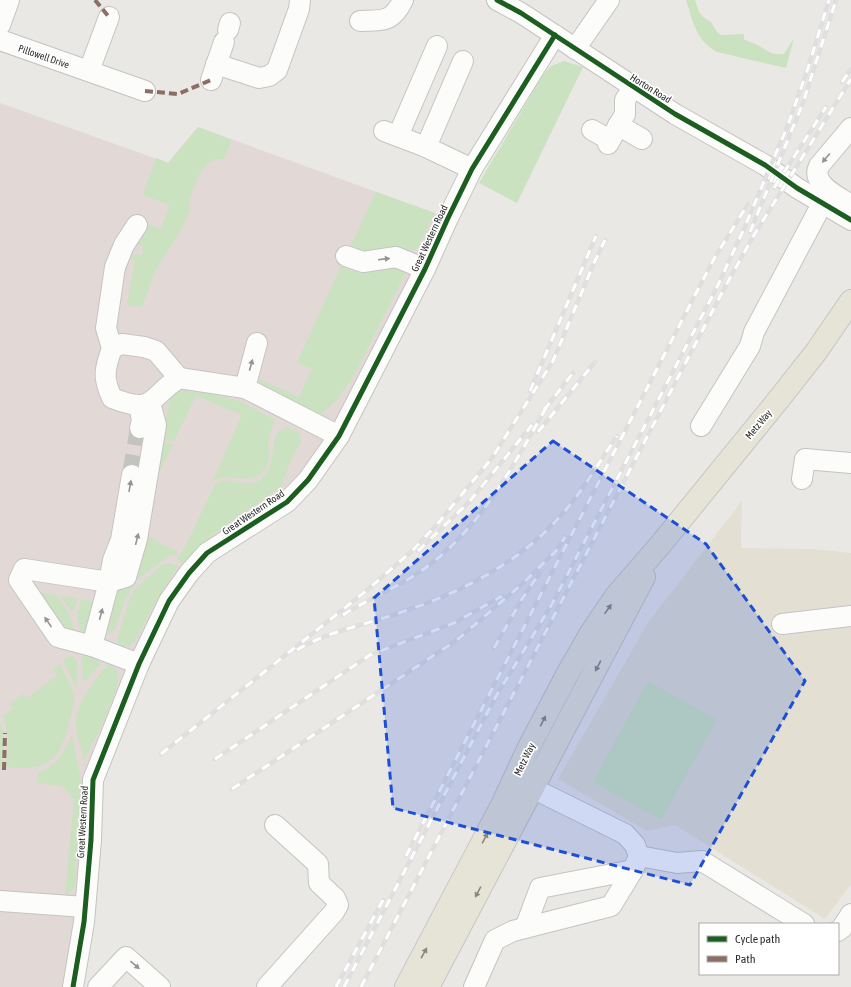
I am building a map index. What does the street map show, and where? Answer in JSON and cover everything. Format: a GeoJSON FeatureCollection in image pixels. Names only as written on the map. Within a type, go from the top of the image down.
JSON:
{"type":"FeatureCollection","features":[{"type":"Feature","properties":{"kind":"main road","name":"Metz Way"},"geometry":{"type":"LineString","coordinates":[[406,987],[569,671],[591,633],[616,596],[661,544],[816,352],[851,301]]}},
{"type":"Feature","properties":{"kind":"main road","name":"Metz Way"},"geometry":{"type":"LineString","coordinates":[[428,987],[661,544]]}},
{"type":"Feature","properties":{"kind":"street"},"geometry":{"type":"LineString","coordinates":[[0,25],[9,0]]}},
{"type":"Feature","properties":{"kind":"street"},"geometry":{"type":"LineString","coordinates":[[228,32],[214,72],[259,78],[269,76],[277,70],[299,9],[300,0]]}},
{"type":"Feature","properties":{"kind":"street"},"geometry":{"type":"LineString","coordinates":[[360,21],[383,20],[397,13],[403,0]]}},
{"type":"Feature","properties":{"kind":"street","name":"Horton Road"},"geometry":{"type":"LineString","coordinates":[[497,0],[554,35],[633,88],[765,166],[797,188],[851,220]]}},
{"type":"Feature","properties":{"kind":"street"},"geometry":{"type":"LineString","coordinates":[[575,49],[609,0]]}},
{"type":"Feature","properties":{"kind":"street"},"geometry":{"type":"LineString","coordinates":[[89,71],[108,17]]}},
{"type":"Feature","properties":{"kind":"street","name":"Great Western Road"},"geometry":{"type":"LineString","coordinates":[[73,987],[85,907],[91,840],[93,780],[139,664],[169,601],[189,573],[207,553],[286,502],[308,480],[339,436],[425,269],[472,169],[554,35]]}},
{"type":"Feature","properties":{"kind":"street","name":"Pillowell Drive"},"geometry":{"type":"LineString","coordinates":[[0,40],[145,91]]}},
{"type":"Feature","properties":{"kind":"street"},"geometry":{"type":"LineString","coordinates":[[437,46],[391,133],[426,147],[472,169]]}},
{"type":"Feature","properties":{"kind":"street"},"geometry":{"type":"LineString","coordinates":[[426,147],[463,61]]}},
{"type":"Feature","properties":{"kind":"street"},"geometry":{"type":"LineString","coordinates":[[612,136],[625,114],[624,100],[633,88]]}},
{"type":"Feature","properties":{"kind":"street"},"geometry":{"type":"LineString","coordinates":[[851,128],[819,166],[817,173],[821,184],[851,205]]}},
{"type":"Feature","properties":{"kind":"street"},"geometry":{"type":"LineString","coordinates":[[592,130],[612,136],[642,139]]}},
{"type":"Feature","properties":{"kind":"street"},"geometry":{"type":"LineString","coordinates":[[701,426],[750,346],[754,332],[822,202]]}},
{"type":"Feature","properties":{"kind":"street"},"geometry":{"type":"LineString","coordinates":[[137,225],[124,245],[115,267],[106,328],[112,348],[105,376],[109,393],[112,398],[126,404],[144,404],[157,398],[169,384],[179,378],[245,388],[339,436]]}},
{"type":"Feature","properties":{"kind":"street"},"geometry":{"type":"LineString","coordinates":[[346,256],[363,262],[396,258],[425,269]]}},
{"type":"Feature","properties":{"kind":"street"},"geometry":{"type":"LineString","coordinates":[[245,388],[257,343]]}},
{"type":"Feature","properties":{"kind":"street"},"geometry":{"type":"LineString","coordinates":[[112,348],[122,344],[144,347],[156,351],[179,378]]}},
{"type":"Feature","properties":{"kind":"street"},"geometry":{"type":"LineString","coordinates":[[140,428],[144,404]]}},
{"type":"Feature","properties":{"kind":"street"},"geometry":{"type":"LineString","coordinates":[[139,664],[92,646],[58,637],[19,580],[24,568],[110,582],[126,577],[137,539],[156,425],[144,404]]}},
{"type":"Feature","properties":{"kind":"street"},"geometry":{"type":"LineString","coordinates":[[802,479],[805,459],[851,463]]}},
{"type":"Feature","properties":{"kind":"street"},"geometry":{"type":"LineString","coordinates":[[92,646],[110,582],[113,560],[121,540],[132,475]]}},
{"type":"Feature","properties":{"kind":"street"},"geometry":{"type":"LineString","coordinates":[[782,624],[851,616]]}},
{"type":"Feature","properties":{"kind":"street"},"geometry":{"type":"LineString","coordinates":[[474,987],[495,940],[513,931],[611,906],[636,863],[635,845],[625,834],[514,779]]}},
{"type":"Feature","properties":{"kind":"street"},"geometry":{"type":"LineString","coordinates":[[266,987],[334,912],[338,905],[335,898],[319,883],[318,864],[275,825]]}},
{"type":"Feature","properties":{"kind":"street"},"geometry":{"type":"LineString","coordinates":[[525,928],[540,888],[636,863],[677,864],[702,861],[802,923]]}},
{"type":"Feature","properties":{"kind":"street"},"geometry":{"type":"LineString","coordinates":[[0,901],[85,907]]}},
{"type":"Feature","properties":{"kind":"street"},"geometry":{"type":"LineString","coordinates":[[839,930],[851,914]]}},
{"type":"Feature","properties":{"kind":"street"},"geometry":{"type":"LineString","coordinates":[[98,987],[126,957],[160,987]]}},
{"type":"Feature","properties":{"kind":"highlighted area"},"geometry":{"type":"Polygon","coordinates":[[[553,441],[706,544],[805,681],[690,885],[393,808],[374,598],[553,441]]]}},
{"type":"Feature","properties":{"kind":"shaded area"},"geometry":{"type":"Polygon","coordinates":[[[0,103],[168,163],[198,127],[448,218],[308,480],[189,573],[96,770],[73,987],[0,987],[0,103]]]}},
{"type":"Feature","properties":{"kind":"shaded area"},"geometry":{"type":"Polygon","coordinates":[[[742,501],[741,548],[814,549],[851,553],[851,884],[825,919],[675,825],[647,831],[558,779],[649,621],[742,501]]]}},
{"type":"Feature","properties":{"kind":"green space"},"geometry":{"type":"Polygon","coordinates":[[[686,0],[695,0],[699,12],[703,17],[711,22],[717,32],[721,35],[744,34],[744,39],[774,54],[784,54],[794,38],[786,68],[717,52],[704,42],[696,30],[686,0]]]}},
{"type":"Feature","properties":{"kind":"green space"},"geometry":{"type":"Polygon","coordinates":[[[564,61],[583,67],[517,203],[479,183],[543,75],[551,66],[564,61]]]}},
{"type":"Feature","properties":{"kind":"green space"},"geometry":{"type":"Polygon","coordinates":[[[198,127],[232,140],[224,159],[215,159],[207,164],[199,175],[189,200],[190,211],[179,234],[156,269],[142,307],[130,306],[127,303],[135,260],[125,258],[130,254],[142,255],[143,246],[127,244],[141,222],[161,229],[169,205],[143,195],[156,158],[168,163],[198,127]]]}},
{"type":"Feature","properties":{"kind":"green space"},"geometry":{"type":"Polygon","coordinates":[[[376,192],[435,213],[417,249],[405,252],[362,252],[350,247],[376,192]]]}},
{"type":"Feature","properties":{"kind":"green space"},"geometry":{"type":"Polygon","coordinates":[[[396,265],[403,269],[405,274],[356,372],[338,399],[323,413],[315,414],[260,386],[259,379],[299,397],[312,369],[297,362],[341,266],[358,271],[371,271],[396,265]]]}},
{"type":"Feature","properties":{"kind":"green space"},"geometry":{"type":"Polygon","coordinates":[[[180,390],[211,394],[240,401],[275,420],[269,437],[268,462],[262,473],[248,479],[226,477],[219,478],[212,482],[242,415],[196,396],[174,441],[163,439],[170,397],[180,390]]]}},
{"type":"Feature","properties":{"kind":"green space"},"geometry":{"type":"Polygon","coordinates":[[[288,427],[300,433],[301,441],[291,460],[281,487],[211,536],[195,555],[183,565],[177,559],[185,547],[215,484],[221,481],[245,483],[257,482],[268,471],[276,435],[281,430],[288,427]]]}},
{"type":"Feature","properties":{"kind":"green space"},"geometry":{"type":"Polygon","coordinates":[[[162,442],[173,444],[157,477],[162,442]]]}},
{"type":"Feature","properties":{"kind":"green space"},"geometry":{"type":"Polygon","coordinates":[[[149,537],[178,552],[175,555],[170,555],[140,578],[134,580],[143,544],[149,537]]]}},
{"type":"Feature","properties":{"kind":"green space"},"geometry":{"type":"Polygon","coordinates":[[[170,563],[178,566],[157,599],[134,643],[128,646],[118,645],[117,639],[134,590],[163,564],[170,563]]]}},
{"type":"Feature","properties":{"kind":"green space"},"geometry":{"type":"Polygon","coordinates":[[[130,584],[132,587],[124,603],[115,630],[109,633],[105,631],[115,591],[130,584]]]}},
{"type":"Feature","properties":{"kind":"green space"},"geometry":{"type":"Polygon","coordinates":[[[38,592],[56,595],[70,615],[75,633],[62,633],[38,592]]]}},
{"type":"Feature","properties":{"kind":"green space"},"geometry":{"type":"Polygon","coordinates":[[[60,596],[77,598],[75,610],[71,611],[60,596]]]}},
{"type":"Feature","properties":{"kind":"green space"},"geometry":{"type":"Polygon","coordinates":[[[81,599],[98,602],[90,626],[85,632],[81,633],[77,617],[81,599]]]}},
{"type":"Feature","properties":{"kind":"green space"},"geometry":{"type":"Polygon","coordinates":[[[86,654],[96,658],[101,664],[85,681],[83,680],[82,657],[86,654]]]}},
{"type":"Feature","properties":{"kind":"green space"},"geometry":{"type":"Polygon","coordinates":[[[69,656],[72,656],[77,662],[77,689],[63,661],[69,656]]]}},
{"type":"Feature","properties":{"kind":"green space"},"geometry":{"type":"Polygon","coordinates":[[[60,664],[72,687],[74,704],[66,733],[57,754],[42,765],[20,768],[6,767],[8,742],[3,717],[13,708],[10,704],[23,694],[27,698],[57,675],[53,669],[60,664]]]}},
{"type":"Feature","properties":{"kind":"green space"},"geometry":{"type":"Polygon","coordinates":[[[107,665],[111,665],[117,671],[117,685],[110,707],[84,761],[76,728],[78,710],[86,694],[107,665]]]}},
{"type":"Feature","properties":{"kind":"green space"},"geometry":{"type":"Polygon","coordinates":[[[648,681],[717,720],[661,820],[593,782],[648,681]]]}},
{"type":"Feature","properties":{"kind":"green space"},"geometry":{"type":"Polygon","coordinates":[[[0,722],[4,738],[3,767],[0,766],[0,722]]]}},
{"type":"Feature","properties":{"kind":"green space"},"geometry":{"type":"Polygon","coordinates":[[[72,735],[81,781],[75,888],[65,896],[74,799],[62,786],[37,783],[38,773],[45,770],[59,758],[72,735]]]}},
{"type":"Feature","properties":{"kind":"tunnel"},"geometry":{"type":"LineString","coordinates":[[132,475],[140,428]]}},
{"type":"Feature","properties":{"kind":"railway"},"geometry":{"type":"LineString","coordinates":[[344,987],[495,698],[552,604],[717,287],[743,231],[788,125],[808,68],[829,0]]}},
{"type":"Feature","properties":{"kind":"railway"},"geometry":{"type":"LineString","coordinates":[[750,232],[803,103],[836,0]]}},
{"type":"Feature","properties":{"kind":"railway"},"geometry":{"type":"LineString","coordinates":[[842,82],[851,69]]}},
{"type":"Feature","properties":{"kind":"railway"},"geometry":{"type":"LineString","coordinates":[[361,987],[725,287],[754,235],[851,79]]}},
{"type":"Feature","properties":{"kind":"railway"},"geometry":{"type":"LineString","coordinates":[[774,188],[826,107]]}},
{"type":"Feature","properties":{"kind":"railway"},"geometry":{"type":"LineString","coordinates":[[406,856],[694,297],[715,257],[748,204]]}},
{"type":"Feature","properties":{"kind":"railway"},"geometry":{"type":"LineString","coordinates":[[530,391],[596,236]]}},
{"type":"Feature","properties":{"kind":"railway"},"geometry":{"type":"LineString","coordinates":[[161,754],[366,591],[412,551],[439,522],[492,458],[553,361],[605,240]]}},
{"type":"Feature","properties":{"kind":"railway"},"geometry":{"type":"LineString","coordinates":[[538,432],[595,362]]}},
{"type":"Feature","properties":{"kind":"railway"},"geometry":{"type":"LineString","coordinates":[[544,410],[573,373]]}},
{"type":"Feature","properties":{"kind":"railway"},"geometry":{"type":"LineString","coordinates":[[343,615],[412,577],[435,561],[455,542],[473,522],[505,478],[547,406]]}},
{"type":"Feature","properties":{"kind":"railway"},"geometry":{"type":"LineString","coordinates":[[418,551],[469,502],[532,425]]}},
{"type":"Feature","properties":{"kind":"railway"},"geometry":{"type":"LineString","coordinates":[[297,650],[309,643],[334,633],[423,605],[447,595],[492,572],[513,558],[533,543],[552,525],[576,498],[617,436]]}},
{"type":"Feature","properties":{"kind":"railway"},"geometry":{"type":"LineString","coordinates":[[232,789],[457,640],[521,585],[556,551],[565,537]]}},
{"type":"Feature","properties":{"kind":"railway"},"geometry":{"type":"LineString","coordinates":[[494,648],[522,599],[541,571]]}},
{"type":"Feature","properties":{"kind":"railway"},"geometry":{"type":"LineString","coordinates":[[215,759],[370,655],[454,623],[502,596]]}},
{"type":"Feature","properties":{"kind":"railway"},"geometry":{"type":"LineString","coordinates":[[336,987],[383,900]]}},
{"type":"Feature","properties":{"kind":"marked path"},"geometry":{"type":"LineString","coordinates":[[95,0],[109,17]]}},
{"type":"Feature","properties":{"kind":"marked path"},"geometry":{"type":"LineString","coordinates":[[145,91],[178,94],[211,80]]}},
{"type":"Feature","properties":{"kind":"marked path"},"geometry":{"type":"LineString","coordinates":[[4,770],[5,733]]}},
{"type":"Feature","properties":{"kind":"cycle path"},"geometry":{"type":"LineString","coordinates":[[497,0],[521,13],[675,114],[765,165],[797,188],[851,220]]}},
{"type":"Feature","properties":{"kind":"cycle path"},"geometry":{"type":"LineString","coordinates":[[73,987],[84,922],[91,840],[93,780],[139,664],[169,601],[189,573],[207,553],[287,502],[308,480],[339,436],[425,269],[472,169],[555,35]]}}]}
